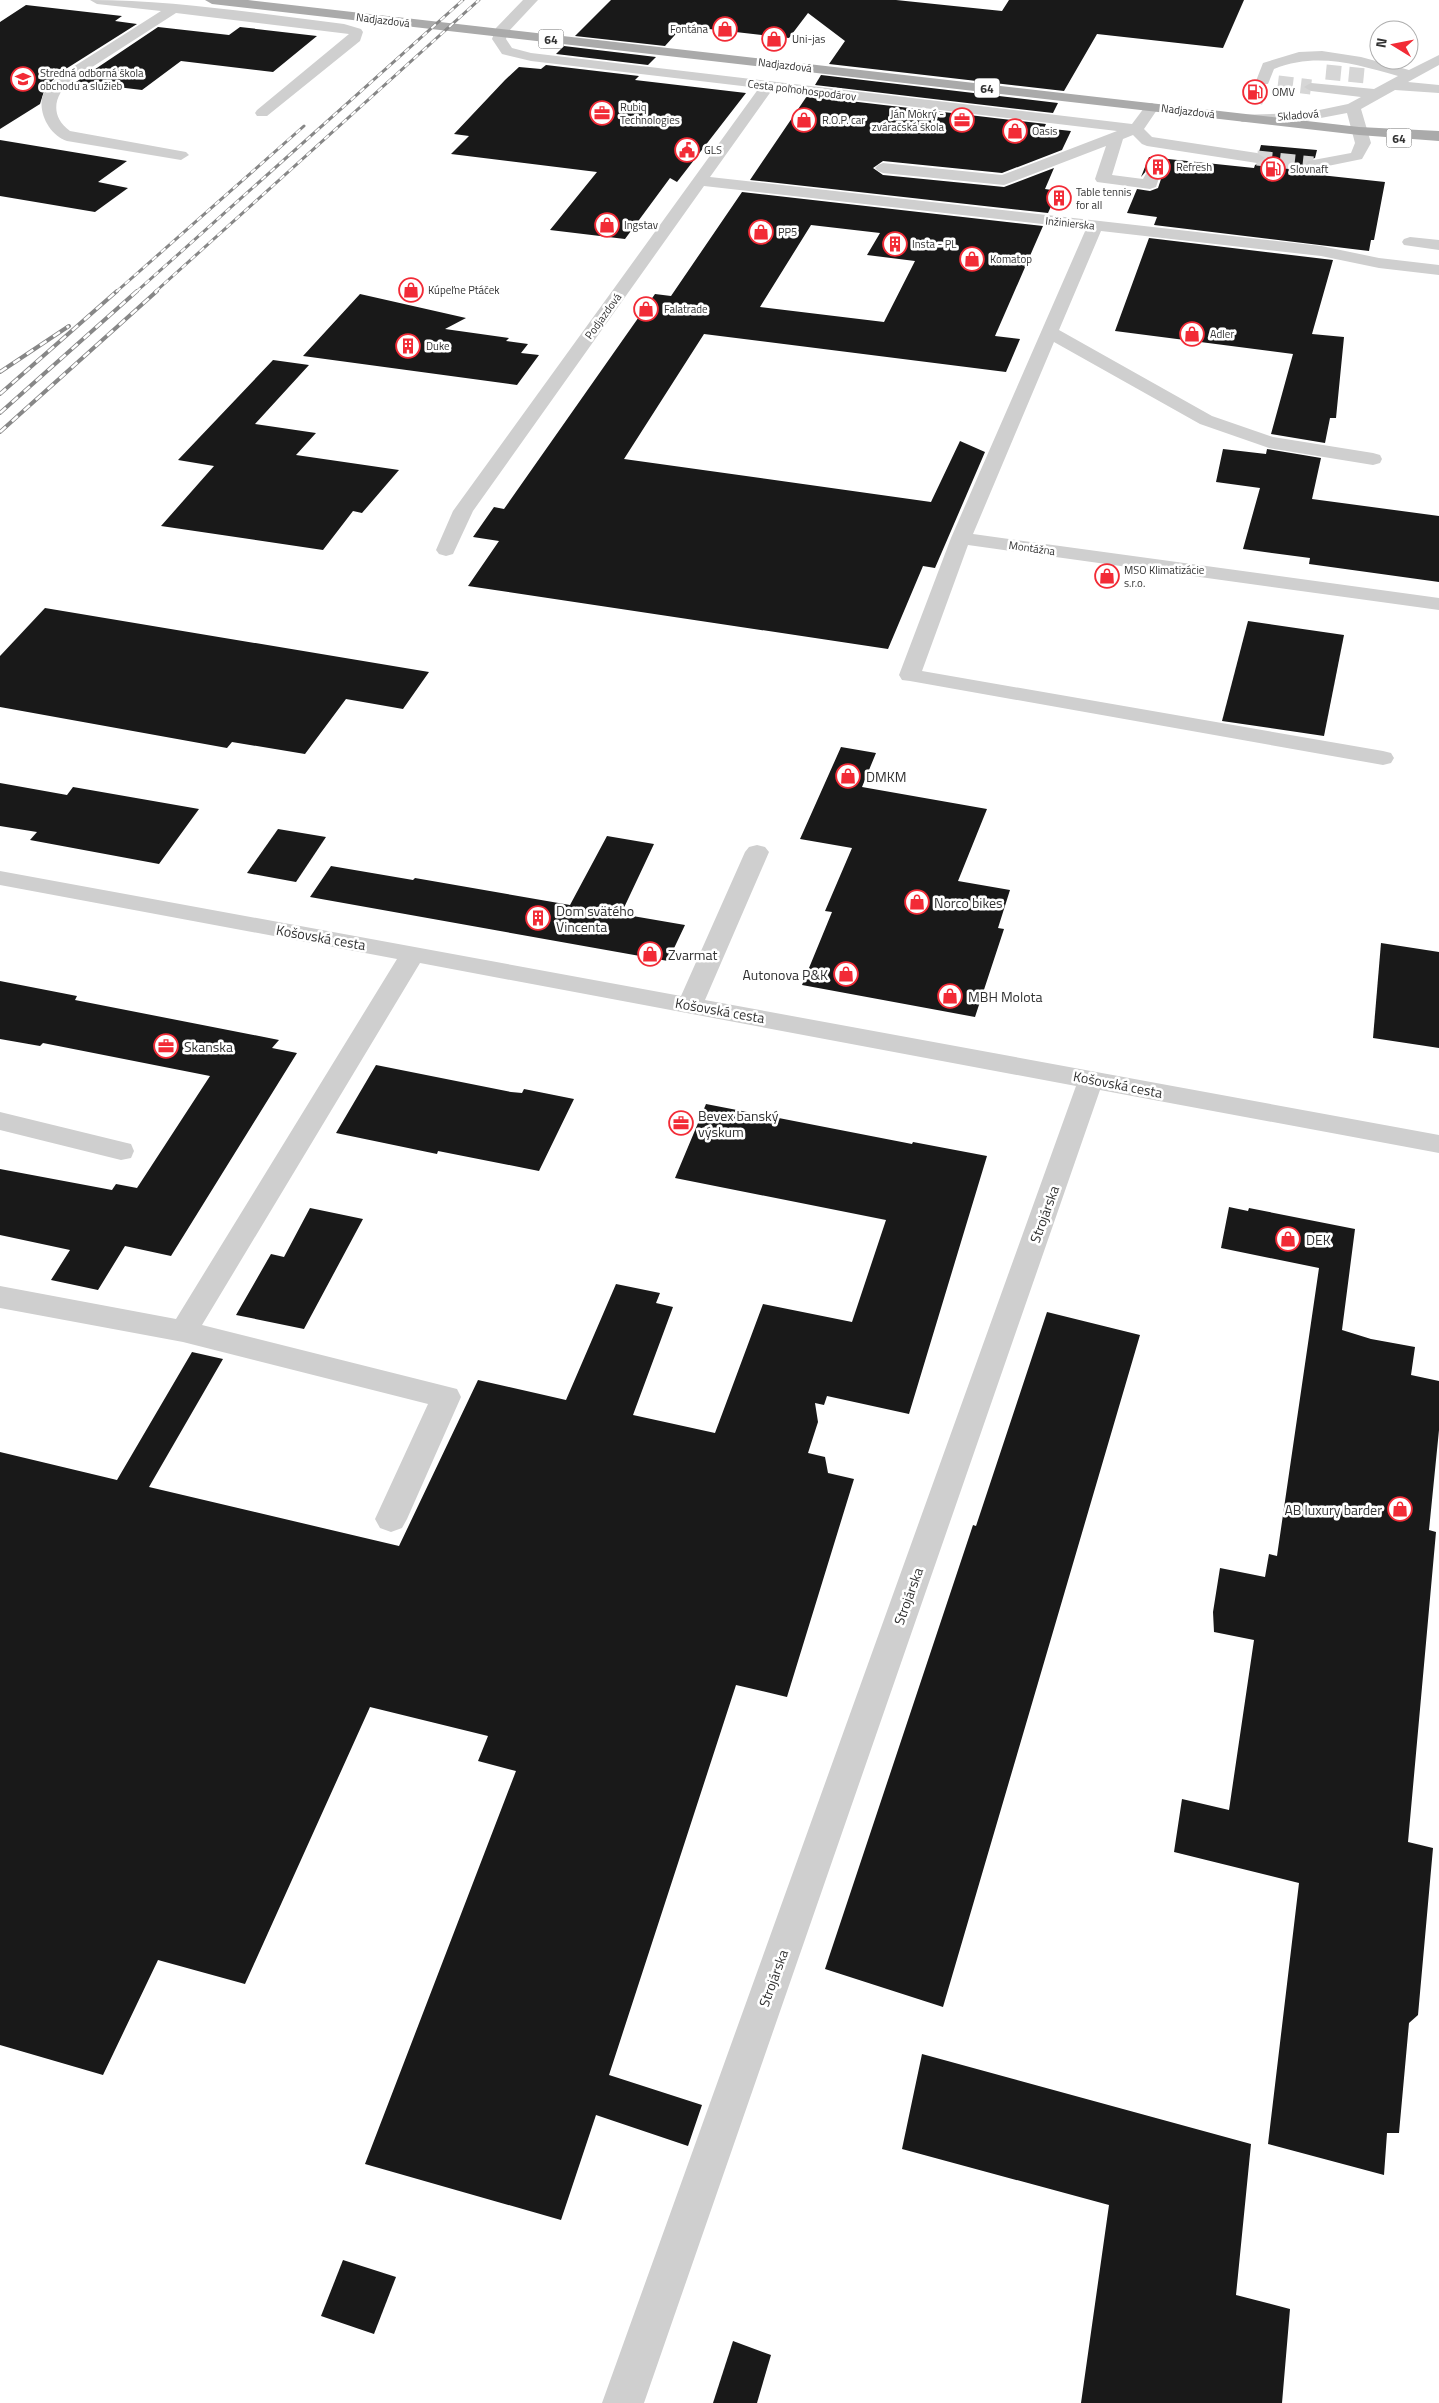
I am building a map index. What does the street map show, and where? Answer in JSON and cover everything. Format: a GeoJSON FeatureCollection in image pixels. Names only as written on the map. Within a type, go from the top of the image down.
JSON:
{"type":"FeatureCollection","features":[{"type":"Feature","properties":{"kind":"main road","name":"Nadjazdová"},"geometry":{"type":"LineString","coordinates":[[212,0],[1359,131],[1439,136]]}},
{"type":"Feature","properties":{"kind":"main road","name":"Nadjazdová"},"geometry":{"type":"LineString","coordinates":[[1359,131],[1439,144]]}},
{"type":"Feature","properties":{"kind":"street"},"geometry":{"type":"LineString","coordinates":[[97,0],[239,15],[344,28],[356,32],[355,38],[262,113]]}},
{"type":"Feature","properties":{"kind":"street"},"geometry":{"type":"LineString","coordinates":[[239,15],[285,0]]}},
{"type":"Feature","properties":{"kind":"street","name":"Cesta poľnohospodárov"},"geometry":{"type":"LineString","coordinates":[[531,0],[501,31],[499,39],[507,51],[531,57],[1136,130]]}},
{"type":"Feature","properties":{"kind":"street"},"geometry":{"type":"LineString","coordinates":[[175,8],[63,80],[52,89],[48,96],[48,104],[58,130],[66,136],[180,155]]}},
{"type":"Feature","properties":{"kind":"street"},"geometry":{"type":"LineString","coordinates":[[1278,83],[1262,84],[1268,66],[1283,60],[1308,55],[1368,62],[1402,80]]}},
{"type":"Feature","properties":{"kind":"street","name":"Skladová"},"geometry":{"type":"LineString","coordinates":[[1242,118],[1305,117],[1353,107],[1439,60]]}},
{"type":"Feature","properties":{"kind":"street"},"geometry":{"type":"LineString","coordinates":[[1268,66],[1307,70]]}},
{"type":"Feature","properties":{"kind":"street"},"geometry":{"type":"LineString","coordinates":[[1367,76],[1402,80],[1439,89]]}},
{"type":"Feature","properties":{"kind":"street","name":"Podjazdová"},"geometry":{"type":"LineString","coordinates":[[446,550],[463,511],[768,86]]}},
{"type":"Feature","properties":{"kind":"street"},"geometry":{"type":"LineString","coordinates":[[1311,87],[1377,94]]}},
{"type":"Feature","properties":{"kind":"street"},"geometry":{"type":"LineString","coordinates":[[1242,118],[1255,102]]}},
{"type":"Feature","properties":{"kind":"street"},"geometry":{"type":"LineString","coordinates":[[883,168],[1004,180],[1136,130],[1152,107]]}},
{"type":"Feature","properties":{"kind":"street"},"geometry":{"type":"LineString","coordinates":[[1313,164],[1357,156],[1363,143],[1353,107]]}},
{"type":"Feature","properties":{"kind":"street"},"geometry":{"type":"LineString","coordinates":[[1136,130],[1161,151],[1257,158]]}},
{"type":"Feature","properties":{"kind":"street"},"geometry":{"type":"LineString","coordinates":[[1116,137],[1103,179],[1151,180]]}},
{"type":"Feature","properties":{"kind":"street","name":"Inžinierska"},"geometry":{"type":"LineString","coordinates":[[700,181],[1321,251],[1379,263],[1439,270]]}},
{"type":"Feature","properties":{"kind":"street"},"geometry":{"type":"LineString","coordinates":[[1095,226],[961,538],[910,674],[1383,758]]}},
{"type":"Feature","properties":{"kind":"street"},"geometry":{"type":"LineString","coordinates":[[1410,242],[1439,245]]}},
{"type":"Feature","properties":{"kind":"street"},"geometry":{"type":"LineString","coordinates":[[1049,332],[1206,420],[1269,442],[1373,459]]}},
{"type":"Feature","properties":{"kind":"street","name":"Montážna"},"geometry":{"type":"LineString","coordinates":[[961,538],[1439,604]]}},
{"type":"Feature","properties":{"kind":"street"},"geometry":{"type":"LineString","coordinates":[[690,1005],[757,852]]}},
{"type":"Feature","properties":{"kind":"street","name":"Košovská cesta"},"geometry":{"type":"LineString","coordinates":[[0,878],[1439,1144]]}},
{"type":"Feature","properties":{"kind":"street"},"geometry":{"type":"LineString","coordinates":[[183,1331],[413,954]]}},
{"type":"Feature","properties":{"kind":"street","name":"Strojárska"},"geometry":{"type":"LineString","coordinates":[[623,2403],[1091,1079]]}},
{"type":"Feature","properties":{"kind":"street"},"geometry":{"type":"LineString","coordinates":[[0,1121],[121,1151]]}},
{"type":"Feature","properties":{"kind":"street"},"geometry":{"type":"LineString","coordinates":[[0,1297],[183,1331],[446,1397],[391,1519]]}},
{"type":"Feature","properties":{"kind":"building"},"geometry":{"type":"Polygon","coordinates":[[[611,0],[896,0],[1002,11],[1009,0],[1244,0],[1223,48],[1097,34],[1064,91],[829,64],[845,41],[808,13],[789,38],[683,26],[665,46],[575,36],[611,0]]]}},
{"type":"Feature","properties":{"kind":"building","name":"Stredná odborná škola obchodu a služieb"},"geometry":{"type":"Polygon","coordinates":[[[26,5],[122,16],[115,21],[137,24],[61,72],[45,88],[40,104],[0,129],[0,22],[26,5]]]}},
{"type":"Feature","properties":{"kind":"building"},"geometry":{"type":"Polygon","coordinates":[[[158,27],[229,35],[240,27],[317,36],[273,72],[181,61],[142,90],[76,82],[67,88],[158,27]]]}},
{"type":"Feature","properties":{"kind":"building"},"geometry":{"type":"Polygon","coordinates":[[[564,46],[656,57],[648,65],[556,54],[564,46]]]}},
{"type":"Feature","properties":{"kind":"building"},"geometry":{"type":"Polygon","coordinates":[[[546,65],[639,76],[635,80],[746,93],[677,182],[670,178],[625,239],[550,230],[597,172],[451,154],[469,136],[454,134],[505,80],[519,67],[541,69],[546,65]]]}},
{"type":"Feature","properties":{"kind":"building"},"geometry":{"type":"Polygon","coordinates":[[[821,75],[1058,103],[1053,113],[815,85],[821,75]]]}},
{"type":"Feature","properties":{"kind":"building"},"geometry":{"type":"Polygon","coordinates":[[[807,96],[1046,124],[1044,128],[1071,131],[1062,150],[1002,173],[883,161],[873,168],[883,175],[1004,187],[1054,168],[1045,189],[1058,191],[1048,213],[750,180],[807,96]]]}},
{"type":"Feature","properties":{"kind":"building"},"geometry":{"type":"Polygon","coordinates":[[[0,140],[127,161],[98,182],[128,188],[95,212],[0,196],[0,140]]]}},
{"type":"Feature","properties":{"kind":"building"},"geometry":{"type":"Polygon","coordinates":[[[1261,145],[1317,150],[1315,158],[1307,160],[1303,164],[1312,170],[1311,174],[1385,182],[1374,240],[1371,240],[1369,251],[1154,225],[1157,217],[1127,213],[1137,189],[1150,191],[1158,188],[1162,176],[1158,171],[1147,170],[1141,177],[1149,157],[1254,168],[1255,165],[1267,159],[1259,152],[1261,145]]]}},
{"type":"Feature","properties":{"kind":"building"},"geometry":{"type":"Polygon","coordinates":[[[742,192],[1043,226],[995,336],[1020,339],[1006,372],[704,334],[624,459],[931,502],[960,441],[985,452],[935,568],[923,566],[888,649],[468,586],[499,541],[473,537],[494,507],[504,509],[655,294],[671,296],[742,192]],[[811,225],[760,307],[884,322],[915,261],[867,255],[880,233],[811,225]]]}},
{"type":"Feature","properties":{"kind":"building"},"geometry":{"type":"Polygon","coordinates":[[[1149,238],[1333,260],[1312,334],[1344,337],[1336,418],[1330,418],[1325,443],[1271,434],[1293,354],[1115,331],[1149,238]]]}},
{"type":"Feature","properties":{"kind":"building","name":"Duke"},"geometry":{"type":"Polygon","coordinates":[[[360,294],[466,318],[445,329],[509,338],[506,341],[528,344],[521,353],[539,355],[517,385],[303,356],[360,294]]]}},
{"type":"Feature","properties":{"kind":"building"},"geometry":{"type":"Polygon","coordinates":[[[273,360],[309,365],[255,424],[316,433],[296,455],[399,470],[362,513],[353,511],[323,550],[161,526],[214,466],[178,460],[273,360]]]}},
{"type":"Feature","properties":{"kind":"building"},"geometry":{"type":"Polygon","coordinates":[[[1223,449],[1266,454],[1267,449],[1321,458],[1312,499],[1439,516],[1439,582],[1309,564],[1310,558],[1243,549],[1260,488],[1216,482],[1223,449]]]}},
{"type":"Feature","properties":{"kind":"building"},"geometry":{"type":"Polygon","coordinates":[[[45,608],[429,672],[403,709],[346,699],[305,754],[232,742],[227,748],[0,707],[0,656],[45,608]]]}},
{"type":"Feature","properties":{"kind":"building"},"geometry":{"type":"Polygon","coordinates":[[[1248,621],[1344,635],[1324,736],[1222,721],[1248,621]]]}},
{"type":"Feature","properties":{"kind":"building"},"geometry":{"type":"Polygon","coordinates":[[[841,747],[876,753],[862,787],[987,809],[958,881],[1010,890],[998,928],[1004,929],[975,1017],[802,985],[832,912],[825,911],[852,848],[800,839],[841,747]]]}},
{"type":"Feature","properties":{"kind":"building"},"geometry":{"type":"Polygon","coordinates":[[[0,783],[67,795],[73,787],[199,809],[159,864],[30,840],[37,832],[0,826],[0,783]]]}},
{"type":"Feature","properties":{"kind":"building"},"geometry":{"type":"Polygon","coordinates":[[[278,829],[326,837],[296,882],[247,873],[278,829]]]}},
{"type":"Feature","properties":{"kind":"building"},"geometry":{"type":"Polygon","coordinates":[[[607,836],[654,844],[621,914],[685,925],[668,961],[310,897],[331,866],[413,880],[415,878],[570,905],[607,836]]]}},
{"type":"Feature","properties":{"kind":"building"},"geometry":{"type":"Polygon","coordinates":[[[1381,943],[1439,952],[1439,1048],[1373,1038],[1381,943]]]}},
{"type":"Feature","properties":{"kind":"building"},"geometry":{"type":"Polygon","coordinates":[[[0,981],[77,996],[75,1000],[279,1040],[272,1048],[297,1053],[171,1256],[125,1246],[98,1290],[51,1280],[70,1250],[0,1235],[0,1169],[112,1190],[116,1184],[137,1188],[210,1076],[43,1043],[40,1046],[0,1039],[0,981]]]}},
{"type":"Feature","properties":{"kind":"building"},"geometry":{"type":"Polygon","coordinates":[[[376,1065],[511,1092],[522,1093],[524,1089],[574,1099],[539,1171],[438,1151],[437,1154],[336,1133],[376,1065]]]}},
{"type":"Feature","properties":{"kind":"building"},"geometry":{"type":"Polygon","coordinates":[[[706,1104],[912,1144],[913,1142],[987,1156],[909,1414],[827,1396],[824,1405],[815,1403],[818,1422],[808,1453],[825,1457],[828,1473],[854,1479],[787,1697],[736,1685],[609,2075],[702,2105],[688,2146],[596,2115],[561,2220],[365,2164],[516,1771],[478,1761],[488,1736],[370,1707],[245,1984],[158,1960],[103,2075],[0,2045],[0,1452],[117,1480],[192,1352],[223,1359],[149,1487],[399,1546],[478,1380],[566,1400],[616,1284],[660,1293],[656,1303],[673,1307],[633,1415],[715,1433],[763,1304],[852,1322],[886,1220],[675,1178],[706,1104]]]}},
{"type":"Feature","properties":{"kind":"building"},"geometry":{"type":"Polygon","coordinates":[[[1229,1207],[1248,1211],[1249,1208],[1355,1229],[1342,1330],[1371,1339],[1415,1347],[1411,1375],[1439,1381],[1439,1430],[1429,1530],[1436,1532],[1408,1842],[1433,1848],[1418,2015],[1409,2023],[1399,2133],[1387,2133],[1384,2175],[1268,2144],[1299,1883],[1174,1852],[1182,1799],[1229,1810],[1254,1640],[1214,1632],[1213,1612],[1220,1568],[1265,1577],[1269,1554],[1277,1556],[1319,1268],[1221,1248],[1229,1207]]]}},
{"type":"Feature","properties":{"kind":"building"},"geometry":{"type":"Polygon","coordinates":[[[310,1208],[363,1219],[304,1329],[236,1315],[271,1254],[284,1257],[310,1208]]]}},
{"type":"Feature","properties":{"kind":"building"},"geometry":{"type":"Polygon","coordinates":[[[1047,1312],[1140,1335],[943,2007],[825,1969],[973,1525],[976,1526],[1047,1312]]]}},
{"type":"Feature","properties":{"kind":"building"},"geometry":{"type":"Polygon","coordinates":[[[922,2054],[1251,2144],[1236,2295],[1290,2309],[1282,2403],[1081,2403],[1109,2205],[902,2149],[922,2054]]]}},
{"type":"Feature","properties":{"kind":"building"},"geometry":{"type":"Polygon","coordinates":[[[343,2260],[396,2277],[374,2334],[321,2316],[343,2260]]]}},
{"type":"Feature","properties":{"kind":"building"},"geometry":{"type":"Polygon","coordinates":[[[733,2341],[771,2355],[757,2403],[713,2403],[733,2341]]]}},
{"type":"Feature","properties":{"kind":"tunnel"},"geometry":{"type":"LineString","coordinates":[[1326,72],[1367,76]]}},
{"type":"Feature","properties":{"kind":"tunnel"},"geometry":{"type":"LineString","coordinates":[[1278,83],[1311,87]]}},
{"type":"Feature","properties":{"kind":"tunnel"},"geometry":{"type":"LineString","coordinates":[[1255,102],[1261,86]]}},
{"type":"Feature","properties":{"kind":"tunnel"},"geometry":{"type":"LineString","coordinates":[[1152,175],[1159,158]]}},
{"type":"Feature","properties":{"kind":"tunnel"},"geometry":{"type":"LineString","coordinates":[[1257,158],[1313,164]]}},
{"type":"Feature","properties":{"kind":"railway"},"geometry":{"type":"LineString","coordinates":[[136,292],[463,0]]}},
{"type":"Feature","properties":{"kind":"railway"},"geometry":{"type":"LineString","coordinates":[[155,292],[479,0]]}},
{"type":"Feature","properties":{"kind":"railway"},"geometry":{"type":"LineString","coordinates":[[116,292],[304,126]]}},
{"type":"Feature","properties":{"kind":"railway"},"geometry":{"type":"LineString","coordinates":[[0,394],[117,291]]}},
{"type":"Feature","properties":{"kind":"railway"},"geometry":{"type":"LineString","coordinates":[[0,413],[137,291]]}},
{"type":"Feature","properties":{"kind":"railway"},"geometry":{"type":"LineString","coordinates":[[0,432],[157,291]]}},
{"type":"Feature","properties":{"kind":"railway"},"geometry":{"type":"LineString","coordinates":[[0,372],[69,326]]}},
{"type":"Feature","properties":{"kind":"place","name":"Fontána"},"geometry":{"type":"Point","coordinates":[725,29]}},
{"type":"Feature","properties":{"kind":"place","name":"Uni-jas"},"geometry":{"type":"Point","coordinates":[774,39]}},
{"type":"Feature","properties":{"kind":"place","name":"Stredná odborná škola obchodu a služieb"},"geometry":{"type":"Point","coordinates":[23,79]}},
{"type":"Feature","properties":{"kind":"place","name":"OMV"},"geometry":{"type":"Point","coordinates":[1255,92]}},
{"type":"Feature","properties":{"kind":"place","name":"Rubiq Technologies"},"geometry":{"type":"Point","coordinates":[602,113]}},
{"type":"Feature","properties":{"kind":"place","name":"R.O.P. car"},"geometry":{"type":"Point","coordinates":[804,120]}},
{"type":"Feature","properties":{"kind":"place","name":"Ján Mokrý - zváračská škola"},"geometry":{"type":"Point","coordinates":[962,120]}},
{"type":"Feature","properties":{"kind":"place","name":"Oasis"},"geometry":{"type":"Point","coordinates":[1015,131]}},
{"type":"Feature","properties":{"kind":"place","name":"GLS"},"geometry":{"type":"Point","coordinates":[687,150]}},
{"type":"Feature","properties":{"kind":"place","name":"Refresh"},"geometry":{"type":"Point","coordinates":[1158,167]}},
{"type":"Feature","properties":{"kind":"place","name":"Slovnaft"},"geometry":{"type":"Point","coordinates":[1273,169]}},
{"type":"Feature","properties":{"kind":"place","name":"Table tennis for all"},"geometry":{"type":"Point","coordinates":[1059,198]}},
{"type":"Feature","properties":{"kind":"place","name":"Ingstav"},"geometry":{"type":"Point","coordinates":[607,225]}},
{"type":"Feature","properties":{"kind":"place","name":"PP5"},"geometry":{"type":"Point","coordinates":[761,232]}},
{"type":"Feature","properties":{"kind":"place","name":"Insta - PL"},"geometry":{"type":"Point","coordinates":[895,244]}},
{"type":"Feature","properties":{"kind":"place","name":"Komatop"},"geometry":{"type":"Point","coordinates":[972,259]}},
{"type":"Feature","properties":{"kind":"place","name":"Kúpeľne Ptáček"},"geometry":{"type":"Point","coordinates":[411,290]}},
{"type":"Feature","properties":{"kind":"place","name":"Falatrade"},"geometry":{"type":"Point","coordinates":[646,309]}},
{"type":"Feature","properties":{"kind":"place","name":"Adler"},"geometry":{"type":"Point","coordinates":[1192,334]}},
{"type":"Feature","properties":{"kind":"place","name":"Duke"},"geometry":{"type":"Point","coordinates":[408,346]}},
{"type":"Feature","properties":{"kind":"place","name":"MSO Klimatizácie s.r.o."},"geometry":{"type":"Point","coordinates":[1107,576]}},
{"type":"Feature","properties":{"kind":"place","name":"DMKM"},"geometry":{"type":"Point","coordinates":[848,776]}},
{"type":"Feature","properties":{"kind":"place","name":"Norco bikes"},"geometry":{"type":"Point","coordinates":[917,902]}},
{"type":"Feature","properties":{"kind":"place","name":"Dom svätého Vincenta"},"geometry":{"type":"Point","coordinates":[538,918]}},
{"type":"Feature","properties":{"kind":"place","name":"Zvarmat"},"geometry":{"type":"Point","coordinates":[650,954]}},
{"type":"Feature","properties":{"kind":"place","name":"Autonova P&K"},"geometry":{"type":"Point","coordinates":[846,974]}},
{"type":"Feature","properties":{"kind":"place","name":"MBH Molota"},"geometry":{"type":"Point","coordinates":[950,996]}},
{"type":"Feature","properties":{"kind":"place","name":"Skanska"},"geometry":{"type":"Point","coordinates":[166,1046]}},
{"type":"Feature","properties":{"kind":"place","name":"Bevex banský výskum"},"geometry":{"type":"Point","coordinates":[681,1123]}},
{"type":"Feature","properties":{"kind":"place","name":"DEK"},"geometry":{"type":"Point","coordinates":[1288,1239]}},
{"type":"Feature","properties":{"kind":"place","name":"AB luxury barder"},"geometry":{"type":"Point","coordinates":[1400,1509]}}]}
